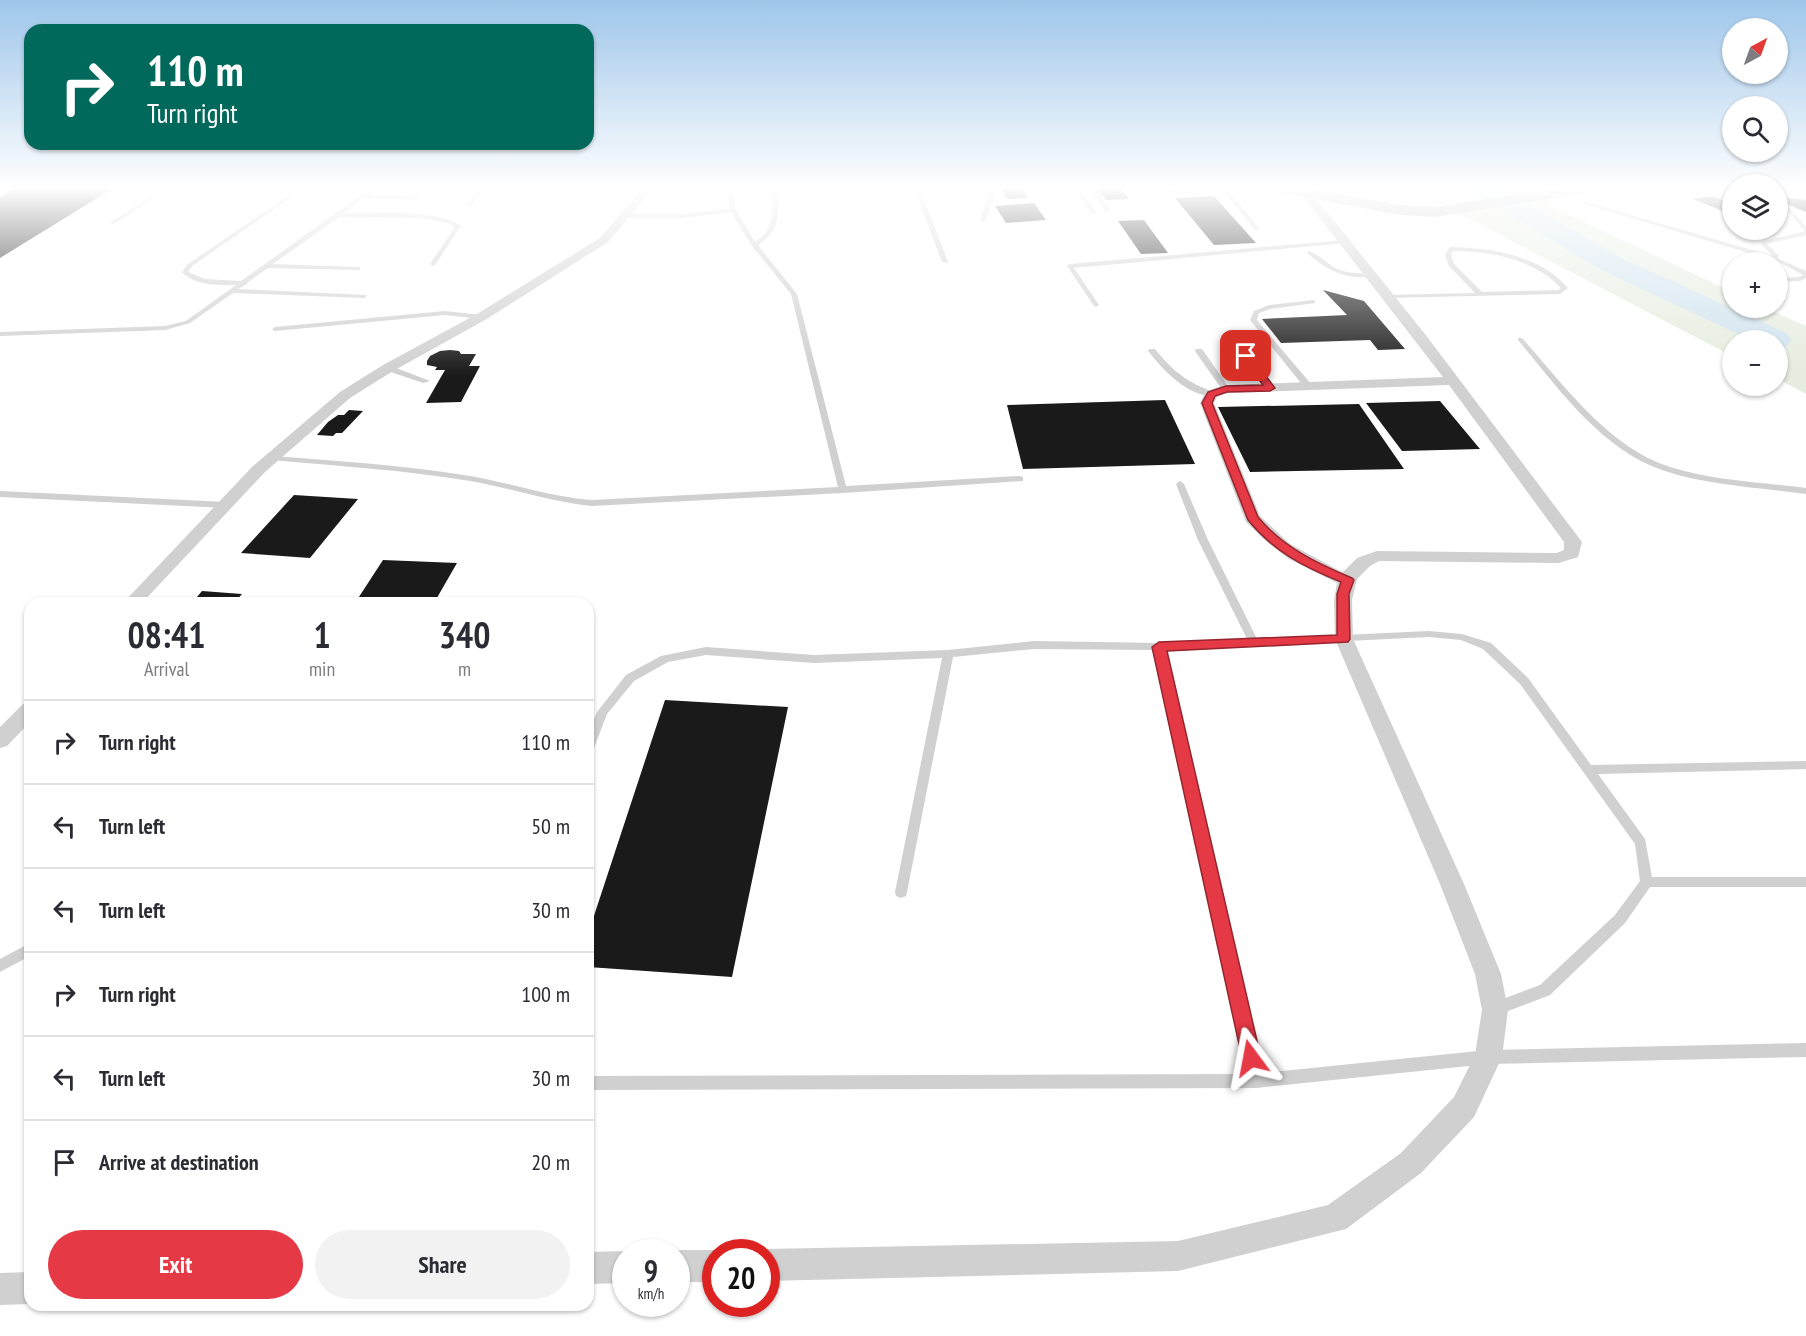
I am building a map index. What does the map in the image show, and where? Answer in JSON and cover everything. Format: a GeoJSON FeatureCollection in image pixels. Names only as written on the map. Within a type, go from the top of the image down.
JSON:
{"type":"FeatureCollection","features":[{"type":"Feature","properties":{"kind":"street"},"geometry":{"type":"LineString","coordinates":[[138,597],[272,458],[345,395],[388,368],[481,317],[587,250]]}},
{"type":"Feature","properties":{"kind":"street"},"geometry":{"type":"LineString","coordinates":[[780,1264],[1178,1256],[1335,1218],[1411,1163],[1464,1107],[1488,1057],[1495,1010],[1488,974],[1452,884],[1344,639],[1343,594],[1350,572],[1360,561],[1377,556],[1559,558],[1572,553],[1573,542],[1548,506],[1352,250]]}},
{"type":"Feature","properties":{"kind":"street"},"geometry":{"type":"LineString","coordinates":[[1347,580],[1306,563],[1264,532],[1252,518],[1207,403],[1219,391],[1452,381]]}},
{"type":"Feature","properties":{"kind":"street"},"geometry":{"type":"LineString","coordinates":[[0,740],[24,715]]}},
{"type":"Feature","properties":{"kind":"street"},"geometry":{"type":"LineString","coordinates":[[594,1268],[612,1268]]}},
{"type":"Feature","properties":{"kind":"street"},"geometry":{"type":"LineString","coordinates":[[0,1289],[24,1288]]}},
{"type":"Feature","properties":{"kind":"lane"},"geometry":{"type":"LineString","coordinates":[[212,250],[190,265],[185,272],[190,277],[205,281],[245,283]]}},
{"type":"Feature","properties":{"kind":"lane"},"geometry":{"type":"LineString","coordinates":[[0,334],[177,326],[197,318],[289,250]]}},
{"type":"Feature","properties":{"kind":"lane"},"geometry":{"type":"LineString","coordinates":[[433,264],[442,250]]}},
{"type":"Feature","properties":{"kind":"lane"},"geometry":{"type":"LineString","coordinates":[[758,250],[794,294],[843,490]]}},
{"type":"Feature","properties":{"kind":"lane"},"geometry":{"type":"LineString","coordinates":[[941,250],[945,262]]}},
{"type":"Feature","properties":{"kind":"lane"},"geometry":{"type":"LineString","coordinates":[[1096,304],[1070,266],[1249,250]]}},
{"type":"Feature","properties":{"kind":"lane"},"geometry":{"type":"LineString","coordinates":[[1450,250],[1448,255],[1451,265],[1480,294]]}},
{"type":"Feature","properties":{"kind":"lane"},"geometry":{"type":"LineString","coordinates":[[1389,297],[1560,292],[1565,288],[1558,278],[1533,266],[1499,253],[1482,250]]}},
{"type":"Feature","properties":{"kind":"lane"},"geometry":{"type":"LineString","coordinates":[[1309,252],[1332,271],[1372,276]]}},
{"type":"Feature","properties":{"kind":"lane"},"geometry":{"type":"LineString","coordinates":[[1788,265],[1806,275],[1800,279],[1788,280]]}},
{"type":"Feature","properties":{"kind":"lane"},"geometry":{"type":"LineString","coordinates":[[268,266],[358,269]]}},
{"type":"Feature","properties":{"kind":"lane"},"geometry":{"type":"LineString","coordinates":[[233,291],[364,296]]}},
{"type":"Feature","properties":{"kind":"lane"},"geometry":{"type":"LineString","coordinates":[[1308,387],[1253,320],[1256,312],[1269,307],[1313,302]]}},
{"type":"Feature","properties":{"kind":"lane"},"geometry":{"type":"LineString","coordinates":[[275,329],[445,313],[481,317]]}},
{"type":"Feature","properties":{"kind":"lane"},"geometry":{"type":"LineString","coordinates":[[1520,339],[1580,405],[1618,442],[1646,460],[1683,473],[1722,481],[1806,491]]}},
{"type":"Feature","properties":{"kind":"lane"},"geometry":{"type":"LineString","coordinates":[[1233,340],[1270,388]]}},
{"type":"Feature","properties":{"kind":"lane"},"geometry":{"type":"LineString","coordinates":[[1152,351],[1174,377],[1190,387],[1219,391]]}},
{"type":"Feature","properties":{"kind":"lane"},"geometry":{"type":"LineString","coordinates":[[1199,351],[1219,391]]}},
{"type":"Feature","properties":{"kind":"lane"},"geometry":{"type":"LineString","coordinates":[[388,368],[426,381]]}},
{"type":"Feature","properties":{"kind":"lane"},"geometry":{"type":"LineString","coordinates":[[272,458],[470,478],[572,502],[843,490],[1020,479]]}},
{"type":"Feature","properties":{"kind":"lane"},"geometry":{"type":"LineString","coordinates":[[1180,484],[1203,540],[1254,643]]}},
{"type":"Feature","properties":{"kind":"lane"},"geometry":{"type":"LineString","coordinates":[[0,494],[226,505]]}},
{"type":"Feature","properties":{"kind":"lane"},"geometry":{"type":"LineString","coordinates":[[594,732],[602,712],[630,678],[665,659],[706,651],[814,659],[948,654],[1034,645],[1159,647],[1429,634],[1462,637],[1487,646],[1524,681],[1641,843],[1647,882],[1620,919],[1545,990],[1495,1010]]}},
{"type":"Feature","properties":{"kind":"lane"},"geometry":{"type":"LineString","coordinates":[[1159,647],[1257,1081]]}},
{"type":"Feature","properties":{"kind":"lane"},"geometry":{"type":"LineString","coordinates":[[901,892],[948,654]]}},
{"type":"Feature","properties":{"kind":"lane"},"geometry":{"type":"LineString","coordinates":[[1589,770],[1806,765]]}},
{"type":"Feature","properties":{"kind":"lane"},"geometry":{"type":"LineString","coordinates":[[1647,882],[1806,882]]}},
{"type":"Feature","properties":{"kind":"lane"},"geometry":{"type":"LineString","coordinates":[[0,966],[24,952]]}},
{"type":"Feature","properties":{"kind":"lane"},"geometry":{"type":"LineString","coordinates":[[594,1083],[1257,1081],[1488,1057],[1806,1050]]}},
{"type":"Feature","properties":{"kind":"shaded area"},"geometry":{"type":"Polygon","coordinates":[[[1529,250],[1644,250],[1722,287],[1722,318],[1788,318],[1806,326],[1806,394],[1788,384],[1788,330],[1722,330],[1722,351],[1529,250]]]}},
{"type":"Feature","properties":{"kind":"building"},"geometry":{"type":"Polygon","coordinates":[[[0,250],[12,250],[0,258],[0,250]]]}},
{"type":"Feature","properties":{"kind":"building"},"geometry":{"type":"Polygon","coordinates":[[[1138,250],[1166,250],[1168,253],[1141,254],[1138,250]]]}},
{"type":"Feature","properties":{"kind":"building"},"geometry":{"type":"Polygon","coordinates":[[[1323,290],[1364,301],[1405,349],[1378,350],[1370,340],[1281,343],[1262,319],[1347,315],[1323,290]]]}},
{"type":"Feature","properties":{"kind":"building"},"geometry":{"type":"Polygon","coordinates":[[[440,351],[459,351],[461,354],[476,354],[469,366],[480,366],[461,402],[426,403],[445,370],[435,370],[437,367],[427,365],[427,361],[430,356],[440,351]]]}},
{"type":"Feature","properties":{"kind":"building"},"geometry":{"type":"Polygon","coordinates":[[[1165,400],[1195,464],[1023,469],[1007,405],[1165,400]]]}},
{"type":"Feature","properties":{"kind":"building"},"geometry":{"type":"Polygon","coordinates":[[[1440,401],[1480,449],[1402,451],[1366,403],[1440,401]]]}},
{"type":"Feature","properties":{"kind":"building"},"geometry":{"type":"Polygon","coordinates":[[[1359,404],[1404,469],[1250,472],[1218,407],[1359,404]]]}},
{"type":"Feature","properties":{"kind":"building"},"geometry":{"type":"Polygon","coordinates":[[[349,410],[363,411],[342,433],[336,433],[333,436],[317,435],[328,422],[338,415],[344,415],[349,410]]]}},
{"type":"Feature","properties":{"kind":"building"},"geometry":{"type":"Polygon","coordinates":[[[294,495],[358,499],[310,558],[241,553],[294,495]]]}},
{"type":"Feature","properties":{"kind":"building"},"geometry":{"type":"Polygon","coordinates":[[[383,560],[457,563],[437,597],[359,597],[383,560]]]}},
{"type":"Feature","properties":{"kind":"building"},"geometry":{"type":"Polygon","coordinates":[[[202,591],[242,594],[239,597],[197,597],[202,591]]]}},
{"type":"Feature","properties":{"kind":"building"},"geometry":{"type":"Polygon","coordinates":[[[665,700],[788,707],[732,977],[594,967],[594,916],[665,700]]]}},
{"type":"Feature","properties":{"kind":"waterway"},"geometry":{"type":"LineString","coordinates":[[1588,250],[1611,264],[1753,330]]}},
{"type":"Feature","properties":{"kind":"route"},"geometry":{"type":"LineString","coordinates":[[1246,356],[1270,388],[1226,389],[1211,394],[1207,403],[1252,518],[1264,532],[1306,563],[1347,580],[1343,594],[1344,639],[1159,647],[1251,1058]]}}]}
